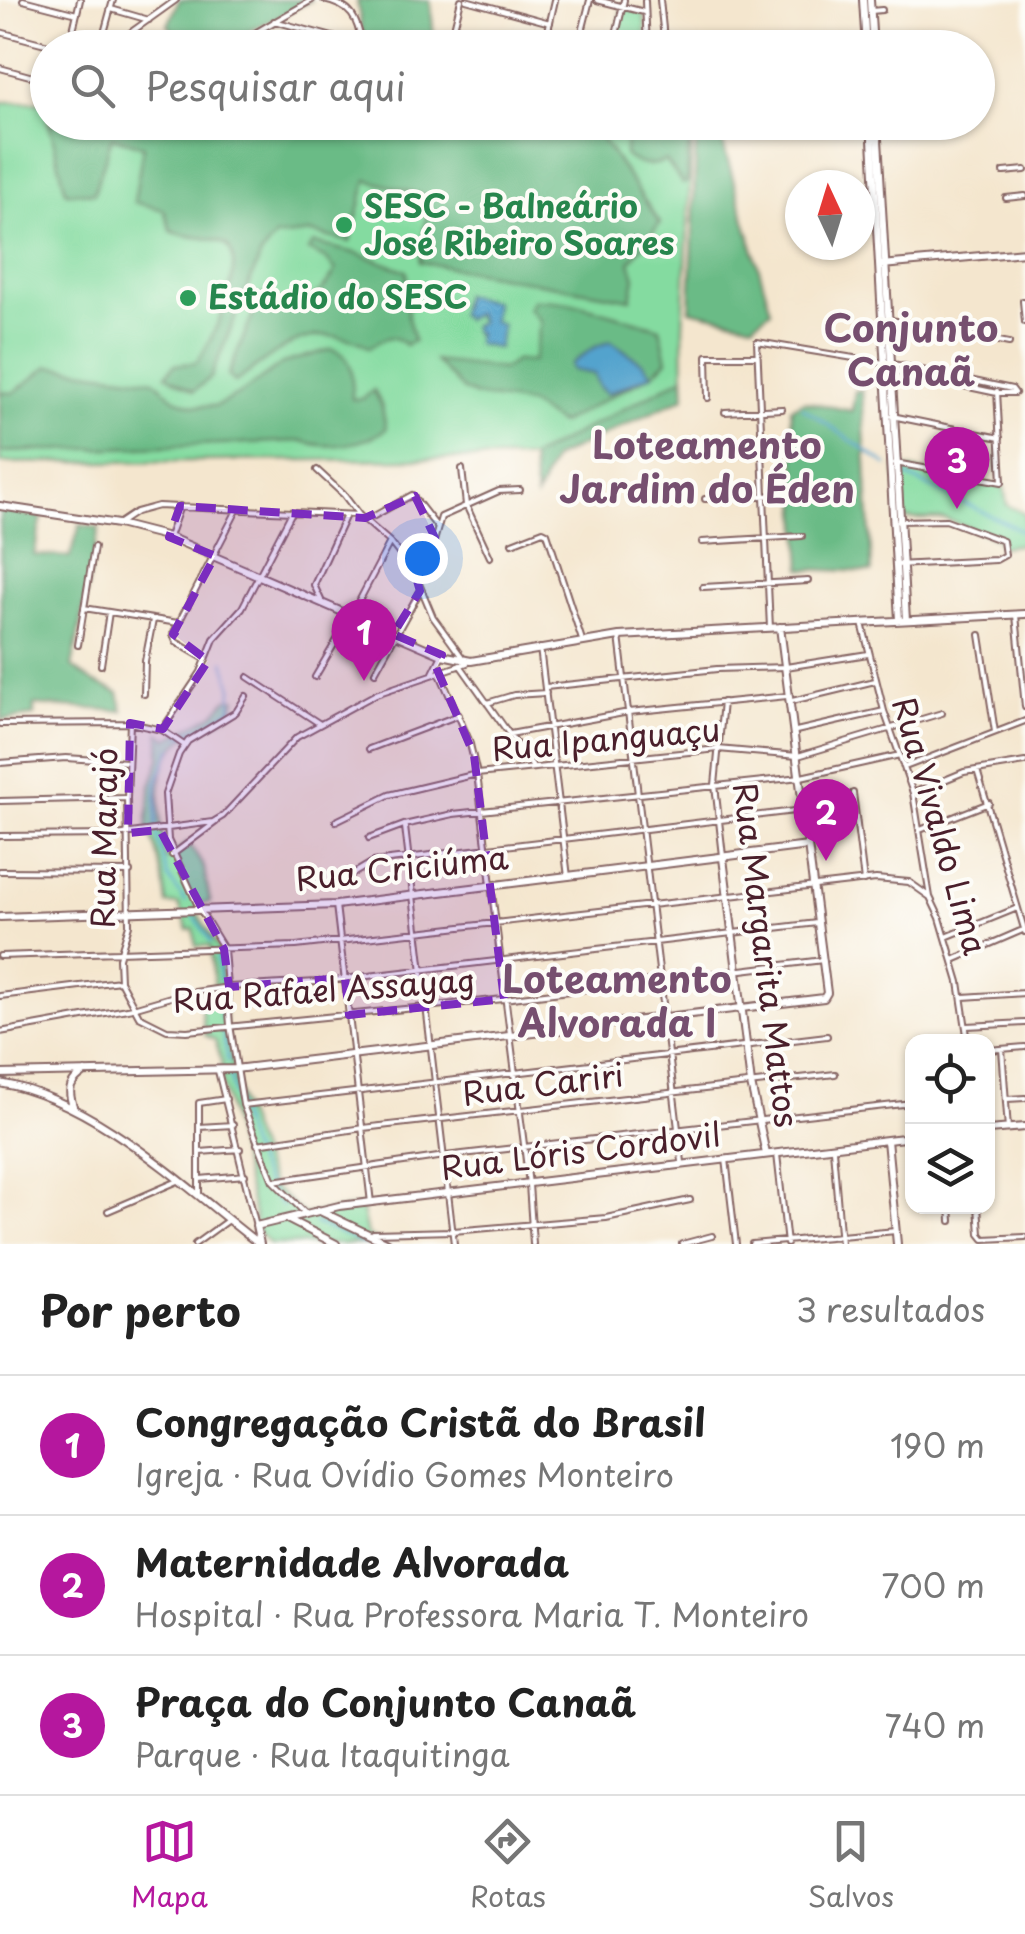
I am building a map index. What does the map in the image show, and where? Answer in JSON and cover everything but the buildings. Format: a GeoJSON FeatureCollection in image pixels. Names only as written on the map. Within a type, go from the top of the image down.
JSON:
{"type":"FeatureCollection","features":[{"type":"Feature","properties":{"kind":"street"},"geometry":{"type":"LineString","coordinates":[[23,0],[77,14]]}},
{"type":"Feature","properties":{"kind":"street"},"geometry":{"type":"LineString","coordinates":[[73,30],[80,0]]}},
{"type":"Feature","properties":{"kind":"street"},"geometry":{"type":"LineString","coordinates":[[105,30],[113,0]]}},
{"type":"Feature","properties":{"kind":"street"},"geometry":{"type":"LineString","coordinates":[[137,30],[176,0]]}},
{"type":"Feature","properties":{"kind":"street"},"geometry":{"type":"LineString","coordinates":[[259,30],[312,0]]}},
{"type":"Feature","properties":{"kind":"street"},"geometry":{"type":"LineString","coordinates":[[324,0],[350,9],[359,30]]}},
{"type":"Feature","properties":{"kind":"street"},"geometry":{"type":"LineString","coordinates":[[454,30],[463,0],[550,23]]}},
{"type":"Feature","properties":{"kind":"street"},"geometry":{"type":"LineString","coordinates":[[548,30],[555,0]]}},
{"type":"Feature","properties":{"kind":"street"},"geometry":{"type":"LineString","coordinates":[[582,30],[590,0]]}},
{"type":"Feature","properties":{"kind":"street"},"geometry":{"type":"LineString","coordinates":[[597,0],[644,12]]}},
{"type":"Feature","properties":{"kind":"street"},"geometry":{"type":"LineString","coordinates":[[617,30],[624,0]]}},
{"type":"Feature","properties":{"kind":"street"},"geometry":{"type":"LineString","coordinates":[[660,0],[663,30]]}},
{"type":"Feature","properties":{"kind":"street"},"geometry":{"type":"LineString","coordinates":[[645,1],[646,30]]}},
{"type":"Feature","properties":{"kind":"street"},"geometry":{"type":"LineString","coordinates":[[870,3],[882,10]]}},
{"type":"Feature","properties":{"kind":"street"},"geometry":{"type":"LineString","coordinates":[[870,3],[870,30]]}},
{"type":"Feature","properties":{"kind":"street"},"geometry":{"type":"LineString","coordinates":[[870,3],[870,30]]}},
{"type":"Feature","properties":{"kind":"street"},"geometry":{"type":"LineString","coordinates":[[111,9],[151,21]]}},
{"type":"Feature","properties":{"kind":"street"},"geometry":{"type":"LineString","coordinates":[[274,21],[306,30]]}},
{"type":"Feature","properties":{"kind":"street"},"geometry":{"type":"LineString","coordinates":[[0,32],[30,40]]}},
{"type":"Feature","properties":{"kind":"street"},"geometry":{"type":"LineString","coordinates":[[0,68],[30,76]]}},
{"type":"Feature","properties":{"kind":"street"},"geometry":{"type":"LineString","coordinates":[[875,140],[902,620]]}},
{"type":"Feature","properties":{"kind":"street"},"geometry":{"type":"LineString","coordinates":[[1004,172],[1025,170]]}},
{"type":"Feature","properties":{"kind":"street"},"geometry":{"type":"LineString","coordinates":[[1006,198],[1025,196]]}},
{"type":"Feature","properties":{"kind":"street"},"geometry":{"type":"LineString","coordinates":[[882,265],[1025,252]]}},
{"type":"Feature","properties":{"kind":"street"},"geometry":{"type":"LineString","coordinates":[[1023,301],[1025,322]]}},
{"type":"Feature","properties":{"kind":"street"},"geometry":{"type":"LineString","coordinates":[[885,319],[1009,343]]}},
{"type":"Feature","properties":{"kind":"street"},"geometry":{"type":"LineString","coordinates":[[770,628],[757,342],[997,390],[1003,480],[998,483],[893,462]]}},
{"type":"Feature","properties":{"kind":"street"},"geometry":{"type":"LineString","coordinates":[[708,398],[707,356],[756,356]]}},
{"type":"Feature","properties":{"kind":"street"},"geometry":{"type":"LineString","coordinates":[[725,412],[782,409]]}},
{"type":"Feature","properties":{"kind":"street"},"geometry":{"type":"LineString","coordinates":[[891,416],[1000,438]]}},
{"type":"Feature","properties":{"kind":"street"},"geometry":{"type":"LineString","coordinates":[[731,454],[793,450]]}},
{"type":"Feature","properties":{"kind":"street"},"geometry":{"type":"LineString","coordinates":[[317,470],[344,495],[359,516]]}},
{"type":"Feature","properties":{"kind":"street"},"geometry":{"type":"LineString","coordinates":[[462,470],[466,505],[490,557]]}},
{"type":"Feature","properties":{"kind":"street"},"geometry":{"type":"LineString","coordinates":[[415,574],[446,514],[500,491],[520,490]]}},
{"type":"Feature","properties":{"kind":"street"},"geometry":{"type":"LineString","coordinates":[[705,499],[796,494]]}},
{"type":"Feature","properties":{"kind":"street"},"geometry":{"type":"LineString","coordinates":[[367,520],[406,496],[416,496],[436,527]]}},
{"type":"Feature","properties":{"kind":"street"},"geometry":{"type":"LineString","coordinates":[[0,506],[118,524],[169,537],[442,655],[455,654]]}},
{"type":"Feature","properties":{"kind":"street"},"geometry":{"type":"LineString","coordinates":[[169,537],[180,506]]}},
{"type":"Feature","properties":{"kind":"street"},"geometry":{"type":"LineString","coordinates":[[118,524],[147,508],[180,506],[346,515],[367,520],[415,574],[432,617],[532,766]]}},
{"type":"Feature","properties":{"kind":"street"},"geometry":{"type":"LineString","coordinates":[[205,660],[174,639],[178,623],[236,512]]}},
{"type":"Feature","properties":{"kind":"street"},"geometry":{"type":"LineString","coordinates":[[162,730],[198,677],[214,640],[237,617],[292,512]]}},
{"type":"Feature","properties":{"kind":"street"},"geometry":{"type":"LineString","coordinates":[[324,604],[314,585],[346,515]]}},
{"type":"Feature","properties":{"kind":"street"},"geometry":{"type":"LineString","coordinates":[[897,521],[946,520],[1002,542],[1005,555],[996,560],[900,565]]}},
{"type":"Feature","properties":{"kind":"street"},"geometry":{"type":"LineString","coordinates":[[512,544],[543,531],[582,640]]}},
{"type":"Feature","properties":{"kind":"street"},"geometry":{"type":"LineString","coordinates":[[702,542],[802,536]]}},
{"type":"Feature","properties":{"kind":"street"},"geometry":{"type":"LineString","coordinates":[[356,607],[390,542]]}},
{"type":"Feature","properties":{"kind":"street"},"geometry":{"type":"LineString","coordinates":[[78,645],[94,548]]}},
{"type":"Feature","properties":{"kind":"street"},"geometry":{"type":"LineString","coordinates":[[703,586],[808,581]]}},
{"type":"Feature","properties":{"kind":"street"},"geometry":{"type":"LineString","coordinates":[[375,672],[420,592]]}},
{"type":"Feature","properties":{"kind":"street"},"geometry":{"type":"LineString","coordinates":[[84,608],[178,623]]}},
{"type":"Feature","properties":{"kind":"street"},"geometry":{"type":"LineString","coordinates":[[101,665],[109,612]]}},
{"type":"Feature","properties":{"kind":"street"},"geometry":{"type":"LineString","coordinates":[[172,855],[218,820],[283,750],[365,699],[465,662],[582,640],[1021,614],[1025,708]]}},
{"type":"Feature","properties":{"kind":"street"},"geometry":{"type":"LineString","coordinates":[[315,677],[351,616]]}},
{"type":"Feature","properties":{"kind":"street"},"geometry":{"type":"LineString","coordinates":[[144,694],[153,620]]}},
{"type":"Feature","properties":{"kind":"street","name":"Rua Vivaldo Lima"},"geometry":{"type":"LineString","coordinates":[[862,623],[884,711],[914,793],[930,897],[953,960],[968,1034]]}},
{"type":"Feature","properties":{"kind":"street"},"geometry":{"type":"LineString","coordinates":[[0,1074],[236,1069],[821,999],[828,993],[780,627]]}},
{"type":"Feature","properties":{"kind":"street"},"geometry":{"type":"LineString","coordinates":[[980,635],[996,732]]}},
{"type":"Feature","properties":{"kind":"street"},"geometry":{"type":"LineString","coordinates":[[619,636],[682,1164]]}},
{"type":"Feature","properties":{"kind":"street"},"geometry":{"type":"LineString","coordinates":[[540,648],[568,877]]}},
{"type":"Feature","properties":{"kind":"street"},"geometry":{"type":"LineString","coordinates":[[487,702],[624,679],[717,669],[786,667],[868,654]]}},
{"type":"Feature","properties":{"kind":"street"},"geometry":{"type":"LineString","coordinates":[[442,655],[436,672],[469,740],[477,774],[529,1184],[533,1244]]}},
{"type":"Feature","properties":{"kind":"street"},"geometry":{"type":"LineString","coordinates":[[248,677],[320,724]]}},
{"type":"Feature","properties":{"kind":"street"},"geometry":{"type":"LineString","coordinates":[[510,734],[629,712],[791,698],[875,681]]}},
{"type":"Feature","properties":{"kind":"street"},"geometry":{"type":"LineString","coordinates":[[246,696],[236,712],[184,746],[167,783],[167,829],[172,855],[224,949],[230,1025],[243,1104],[273,1181],[306,1214]]}},
{"type":"Feature","properties":{"kind":"street","name":"Rua Margarita Mattos"},"geometry":{"type":"LineString","coordinates":[[722,702],[715,785],[751,1084],[766,1154]]}},
{"type":"Feature","properties":{"kind":"street"},"geometry":{"type":"LineString","coordinates":[[795,731],[884,711]]}},
{"type":"Feature","properties":{"kind":"street","name":"Rua Ipanguaçu"},"geometry":{"type":"LineString","coordinates":[[336,821],[388,795],[477,774],[718,749],[798,756],[942,713]]}},
{"type":"Feature","properties":{"kind":"street"},"geometry":{"type":"LineString","coordinates":[[369,749],[458,715]]}},
{"type":"Feature","properties":{"kind":"street"},"geometry":{"type":"LineString","coordinates":[[904,767],[1025,721]]}},
{"type":"Feature","properties":{"kind":"street"},"geometry":{"type":"LineString","coordinates":[[0,724],[130,723],[162,730],[184,746]]}},
{"type":"Feature","properties":{"kind":"street","name":"Rua Marajó"},"geometry":{"type":"LineString","coordinates":[[130,723],[127,798],[130,910],[128,938],[121,952],[120,981],[133,1008]]}},
{"type":"Feature","properties":{"kind":"street"},"geometry":{"type":"LineString","coordinates":[[369,838],[404,825],[481,810],[801,777],[900,755]]}},
{"type":"Feature","properties":{"kind":"street"},"geometry":{"type":"LineString","coordinates":[[0,764],[66,758],[128,762]]}},
{"type":"Feature","properties":{"kind":"street"},"geometry":{"type":"LineString","coordinates":[[914,793],[977,770],[1025,762]]}},
{"type":"Feature","properties":{"kind":"street"},"geometry":{"type":"LineString","coordinates":[[953,960],[1025,930],[977,770]]}},
{"type":"Feature","properties":{"kind":"street"},"geometry":{"type":"LineString","coordinates":[[853,793],[864,881]]}},
{"type":"Feature","properties":{"kind":"street"},"geometry":{"type":"LineString","coordinates":[[0,801],[127,798]]}},
{"type":"Feature","properties":{"kind":"street"},"geometry":{"type":"LineString","coordinates":[[920,830],[989,804]]}},
{"type":"Feature","properties":{"kind":"street"},"geometry":{"type":"LineString","coordinates":[[346,878],[372,862],[804,810]]}},
{"type":"Feature","properties":{"kind":"street"},"geometry":{"type":"LineString","coordinates":[[0,836],[128,833],[218,820]]}},
{"type":"Feature","properties":{"kind":"street"},"geometry":{"type":"LineString","coordinates":[[404,825],[454,1244]]}},
{"type":"Feature","properties":{"kind":"street","name":"Rua Criciúma"},"geometry":{"type":"LineString","coordinates":[[0,917],[336,905],[808,846]]}},
{"type":"Feature","properties":{"kind":"street"},"geometry":{"type":"LineString","coordinates":[[0,871],[130,872]]}},
{"type":"Feature","properties":{"kind":"street"},"geometry":{"type":"LineString","coordinates":[[0,956],[341,942],[864,881],[899,880],[930,897]]}},
{"type":"Feature","properties":{"kind":"street"},"geometry":{"type":"LineString","coordinates":[[336,905],[371,1202]]}},
{"type":"Feature","properties":{"kind":"street"},"geometry":{"type":"LineString","coordinates":[[946,937],[1018,908]]}},
{"type":"Feature","properties":{"kind":"street"},"geometry":{"type":"LineString","coordinates":[[0,1032],[229,987],[421,970],[817,923]]}},
{"type":"Feature","properties":{"kind":"street","name":"Rua Rafael Assayag"},"geometry":{"type":"LineString","coordinates":[[133,1008],[151,1025],[187,1031],[504,999],[823,960]]}},
{"type":"Feature","properties":{"kind":"street"},"geometry":{"type":"LineString","coordinates":[[0,996],[120,981]]}},
{"type":"Feature","properties":{"kind":"street"},"geometry":{"type":"LineString","coordinates":[[963,997],[1025,994]]}},
{"type":"Feature","properties":{"kind":"street"},"geometry":{"type":"LineString","coordinates":[[967,1026],[1025,1023]]}},
{"type":"Feature","properties":{"kind":"street"},"geometry":{"type":"LineString","coordinates":[[243,1104],[827,1036]]}},
{"type":"Feature","properties":{"kind":"street"},"geometry":{"type":"LineString","coordinates":[[995,1050],[1025,1048]]}},
{"type":"Feature","properties":{"kind":"street"},"geometry":{"type":"LineString","coordinates":[[1002,1049],[1008,1128]]}},
{"type":"Feature","properties":{"kind":"street"},"geometry":{"type":"LineString","coordinates":[[218,1070],[240,1149],[259,1244]]}},
{"type":"Feature","properties":{"kind":"street"},"geometry":{"type":"LineString","coordinates":[[66,1072],[72,1081]]}},
{"type":"Feature","properties":{"kind":"street"},"geometry":{"type":"LineString","coordinates":[[74,1107],[68,1092],[72,1081],[86,1072]]}},
{"type":"Feature","properties":{"kind":"street"},"geometry":{"type":"LineString","coordinates":[[11,1074],[4,1084],[74,1107],[259,1244]]}},
{"type":"Feature","properties":{"kind":"street","name":"Rua Cariri"},"geometry":{"type":"LineString","coordinates":[[258,1144],[363,1128],[835,1074]]}},
{"type":"Feature","properties":{"kind":"street"},"geometry":{"type":"LineString","coordinates":[[50,1096],[68,1092]]}},
{"type":"Feature","properties":{"kind":"street"},"geometry":{"type":"LineString","coordinates":[[199,1196],[199,1106],[203,1100],[226,1098]]}},
{"type":"Feature","properties":{"kind":"street"},"geometry":{"type":"LineString","coordinates":[[1006,1099],[1025,1098]]}},
{"type":"Feature","properties":{"kind":"street"},"geometry":{"type":"LineString","coordinates":[[273,1181],[445,1156],[905,1104]]}},
{"type":"Feature","properties":{"kind":"street"},"geometry":{"type":"LineString","coordinates":[[199,1128],[233,1125]]}},
{"type":"Feature","properties":{"kind":"street"},"geometry":{"type":"LineString","coordinates":[[995,1129],[1025,1127]]}},
{"type":"Feature","properties":{"kind":"street","name":"Rua Lóris Cordovil"},"geometry":{"type":"LineString","coordinates":[[256,1226],[340,1206],[905,1138]]}},
{"type":"Feature","properties":{"kind":"street"},"geometry":{"type":"LineString","coordinates":[[887,1140],[897,1244]]}},
{"type":"Feature","properties":{"kind":"street"},"geometry":{"type":"LineString","coordinates":[[833,1146],[841,1241]]}},
{"type":"Feature","properties":{"kind":"street"},"geometry":{"type":"LineString","coordinates":[[200,1152],[240,1149]]}},
{"type":"Feature","properties":{"kind":"street"},"geometry":{"type":"LineString","coordinates":[[777,1154],[786,1243]]}},
{"type":"Feature","properties":{"kind":"street"},"geometry":{"type":"LineString","coordinates":[[726,1159],[736,1244]]}},
{"type":"Feature","properties":{"kind":"street"},"geometry":{"type":"LineString","coordinates":[[200,1179],[246,1175]]}},
{"type":"Feature","properties":{"kind":"street"},"geometry":{"type":"LineString","coordinates":[[108,1211],[178,1181]]}},
{"type":"Feature","properties":{"kind":"street"},"geometry":{"type":"LineString","coordinates":[[367,1233],[606,1218],[690,1200]]}},
{"type":"Feature","properties":{"kind":"street"},"geometry":{"type":"LineString","coordinates":[[340,1206],[337,1215],[342,1222]]}},
{"type":"Feature","properties":{"kind":"street"},"geometry":{"type":"LineString","coordinates":[[318,1210],[387,1243],[390,1232]]}},
{"type":"Feature","properties":{"kind":"street"},"geometry":{"type":"LineString","coordinates":[[951,1214],[951,1221]]}},
{"type":"Feature","properties":{"kind":"street"},"geometry":{"type":"LineString","coordinates":[[979,1214],[984,1239],[1025,1237]]}},
{"type":"Feature","properties":{"kind":"street"},"geometry":{"type":"LineString","coordinates":[[286,1219],[336,1244]]}},
{"type":"Feature","properties":{"kind":"street"},"geometry":{"type":"LineString","coordinates":[[195,1244],[228,1220]]}},
{"type":"Feature","properties":{"kind":"street"},"geometry":{"type":"LineString","coordinates":[[752,1244],[841,1241],[896,1231]]}},
{"type":"Feature","properties":{"kind":"street"},"geometry":{"type":"LineString","coordinates":[[682,1244],[712,1236]]}},
{"type":"Feature","properties":{"kind":"highlighted area"},"geometry":{"type":"Polygon","coordinates":[[[415,496],[435,538],[415,574],[420,591],[393,634],[442,655],[436,667],[474,755],[504,999],[349,1015],[345,978],[229,987],[224,949],[160,830],[128,833],[130,723],[163,729],[208,661],[173,634],[215,556],[169,537],[180,506],[365,518],[415,496]]]}},
{"type":"Feature","properties":{"kind":"green space"},"geometry":{"type":"Polygon","coordinates":[[[179,0],[312,0],[252,30],[172,30],[168,25],[179,0]]]}},
{"type":"Feature","properties":{"kind":"green space"},"geometry":{"type":"Polygon","coordinates":[[[357,0],[430,0],[433,30],[361,30],[357,0]]]}},
{"type":"Feature","properties":{"kind":"green space"},"geometry":{"type":"Polygon","coordinates":[[[622,7],[644,12],[646,30],[617,30],[622,7]]]}},
{"type":"Feature","properties":{"kind":"green space","name":"SESC - Balneário José Ribeiro Soares"},"geometry":{"type":"Polygon","coordinates":[[[0,102],[30,102],[30,140],[692,140],[684,377],[531,458],[0,463],[0,102]]]}},
{"type":"Feature","properties":{"kind":"green space"},"geometry":{"type":"Polygon","coordinates":[[[53,140],[111,140],[94,193],[66,192],[53,140]]]}},
{"type":"Feature","properties":{"kind":"green space"},"geometry":{"type":"Polygon","coordinates":[[[122,140],[603,140],[660,223],[630,262],[635,277],[631,299],[420,262],[429,197],[367,180],[350,242],[312,233],[275,237],[261,255],[211,377],[194,391],[166,375],[174,365],[196,363],[211,339],[231,283],[231,252],[223,243],[171,231],[164,210],[134,202],[143,146],[122,140]]]}},
{"type":"Feature","properties":{"kind":"green space"},"geometry":{"type":"Polygon","coordinates":[[[625,140],[689,140],[687,182],[683,184],[666,161],[644,165],[625,155],[625,140]]]}},
{"type":"Feature","properties":{"kind":"green space"},"geometry":{"type":"Polygon","coordinates":[[[696,140],[722,140],[771,310],[753,324],[690,310],[696,140]]]}},
{"type":"Feature","properties":{"kind":"green space"},"geometry":{"type":"Polygon","coordinates":[[[314,243],[407,271],[408,318],[414,341],[405,345],[387,338],[369,348],[348,339],[315,336],[287,346],[235,382],[228,375],[261,295],[284,303],[301,303],[321,290],[336,270],[326,259],[308,250],[314,243]]]}},
{"type":"Feature","properties":{"kind":"green space"},"geometry":{"type":"Polygon","coordinates":[[[533,300],[581,306],[660,328],[667,360],[653,374],[559,424],[529,404],[476,396],[463,390],[435,361],[504,369],[515,361],[533,361],[541,321],[529,309],[533,300]]]}},
{"type":"Feature","properties":{"kind":"green space"},"geometry":{"type":"Polygon","coordinates":[[[332,349],[349,363],[352,399],[362,399],[374,390],[386,429],[356,442],[334,445],[303,441],[0,452],[0,392],[13,393],[49,366],[154,380],[175,399],[195,406],[216,406],[283,363],[332,349]]]}},
{"type":"Feature","properties":{"kind":"green space"},"geometry":{"type":"Polygon","coordinates":[[[684,377],[685,397],[553,459],[536,497],[531,458],[684,377]]]}},
{"type":"Feature","properties":{"kind":"green space"},"geometry":{"type":"Polygon","coordinates":[[[862,390],[872,572],[802,569],[791,408],[804,401],[852,411],[855,391],[862,390]]]}},
{"type":"Feature","properties":{"kind":"green space"},"geometry":{"type":"Polygon","coordinates":[[[896,466],[1004,487],[1007,505],[1025,514],[1025,544],[1000,547],[997,538],[945,519],[900,519],[896,466]]]}},
{"type":"Feature","properties":{"kind":"green space"},"geometry":{"type":"Polygon","coordinates":[[[0,511],[42,517],[34,555],[70,557],[80,525],[99,528],[72,667],[119,693],[123,711],[34,705],[34,716],[2,720],[0,511]]]}},
{"type":"Feature","properties":{"kind":"green space"},"geometry":{"type":"Polygon","coordinates":[[[227,699],[236,699],[232,712],[184,739],[166,763],[160,812],[167,859],[188,842],[204,868],[210,902],[200,904],[196,911],[220,951],[226,1029],[240,1102],[272,1186],[304,1215],[361,1206],[367,1235],[384,1244],[270,1244],[258,1232],[220,1073],[222,1063],[215,1040],[205,1035],[199,994],[215,991],[210,946],[196,946],[194,929],[188,930],[179,905],[167,904],[157,853],[147,828],[151,785],[160,758],[160,733],[168,739],[214,714],[227,699]]]}},
{"type":"Feature","properties":{"kind":"water"},"geometry":{"type":"Polygon","coordinates":[[[463,295],[495,302],[493,321],[502,325],[498,348],[476,344],[473,325],[480,322],[476,314],[465,320],[459,314],[463,295]]]}},
{"type":"Feature","properties":{"kind":"water"},"geometry":{"type":"Polygon","coordinates":[[[611,341],[653,374],[607,394],[594,374],[572,370],[571,364],[611,341]]]}},
{"type":"Feature","properties":{"kind":"waterway"},"geometry":{"type":"LineString","coordinates":[[802,407],[887,465]]}},
{"type":"Feature","properties":{"kind":"waterway"},"geometry":{"type":"LineString","coordinates":[[898,472],[1025,532]]}},
{"type":"Feature","properties":{"kind":"waterway"},"geometry":{"type":"LineString","coordinates":[[181,736],[204,727],[231,709],[232,688],[224,661]]}},
{"type":"Feature","properties":{"kind":"waterway"},"geometry":{"type":"LineString","coordinates":[[156,827],[157,782],[172,748]]}},
{"type":"Feature","properties":{"kind":"waterway"},"geometry":{"type":"LineString","coordinates":[[157,834],[168,877],[186,902]]}},
{"type":"Feature","properties":{"kind":"waterway"},"geometry":{"type":"LineString","coordinates":[[193,914],[211,942]]}},
{"type":"Feature","properties":{"kind":"waterway"},"geometry":{"type":"LineString","coordinates":[[217,955],[220,980]]}},
{"type":"Feature","properties":{"kind":"waterway"},"geometry":{"type":"LineString","coordinates":[[221,996],[221,1019]]}},
{"type":"Feature","properties":{"kind":"waterway"},"geometry":{"type":"LineString","coordinates":[[222,1030],[228,1061]]}},
{"type":"Feature","properties":{"kind":"waterway"},"geometry":{"type":"LineString","coordinates":[[230,1074],[248,1143],[282,1206]]}},
{"type":"Feature","properties":{"kind":"waterway"},"geometry":{"type":"LineString","coordinates":[[314,1223],[365,1244]]}},
{"type":"Feature","properties":{"kind":"place","name":"SESC - Balneário José Ribeiro Soares"},"geometry":{"type":"Point","coordinates":[344,225]}},
{"type":"Feature","properties":{"kind":"place","name":"Estádio do SESC"},"geometry":{"type":"Point","coordinates":[188,298]}},
{"type":"Feature","properties":{"kind":"place","name":"Praça do Conjunto Canaã"},"geometry":{"type":"Point","coordinates":[957,509]}},
{"type":"Feature","properties":{"kind":"place","name":"Congregação Cristã do Brasil"},"geometry":{"type":"Point","coordinates":[364,681]}},
{"type":"Feature","properties":{"kind":"place","name":"Maternidade Alvorada"},"geometry":{"type":"Point","coordinates":[826,861]}},
{"type":"Feature","properties":{"kind":"district","name":"Conjunto Canaã"},"geometry":{"type":"Point","coordinates":[911,351]}},
{"type":"Feature","properties":{"kind":"district","name":"Loteamento Jardim do Éden"},"geometry":{"type":"Point","coordinates":[707,468]}},
{"type":"Feature","properties":{"kind":"district","name":"Loteamento Alvorada I"},"geometry":{"type":"Point","coordinates":[617,1002]}}]}
